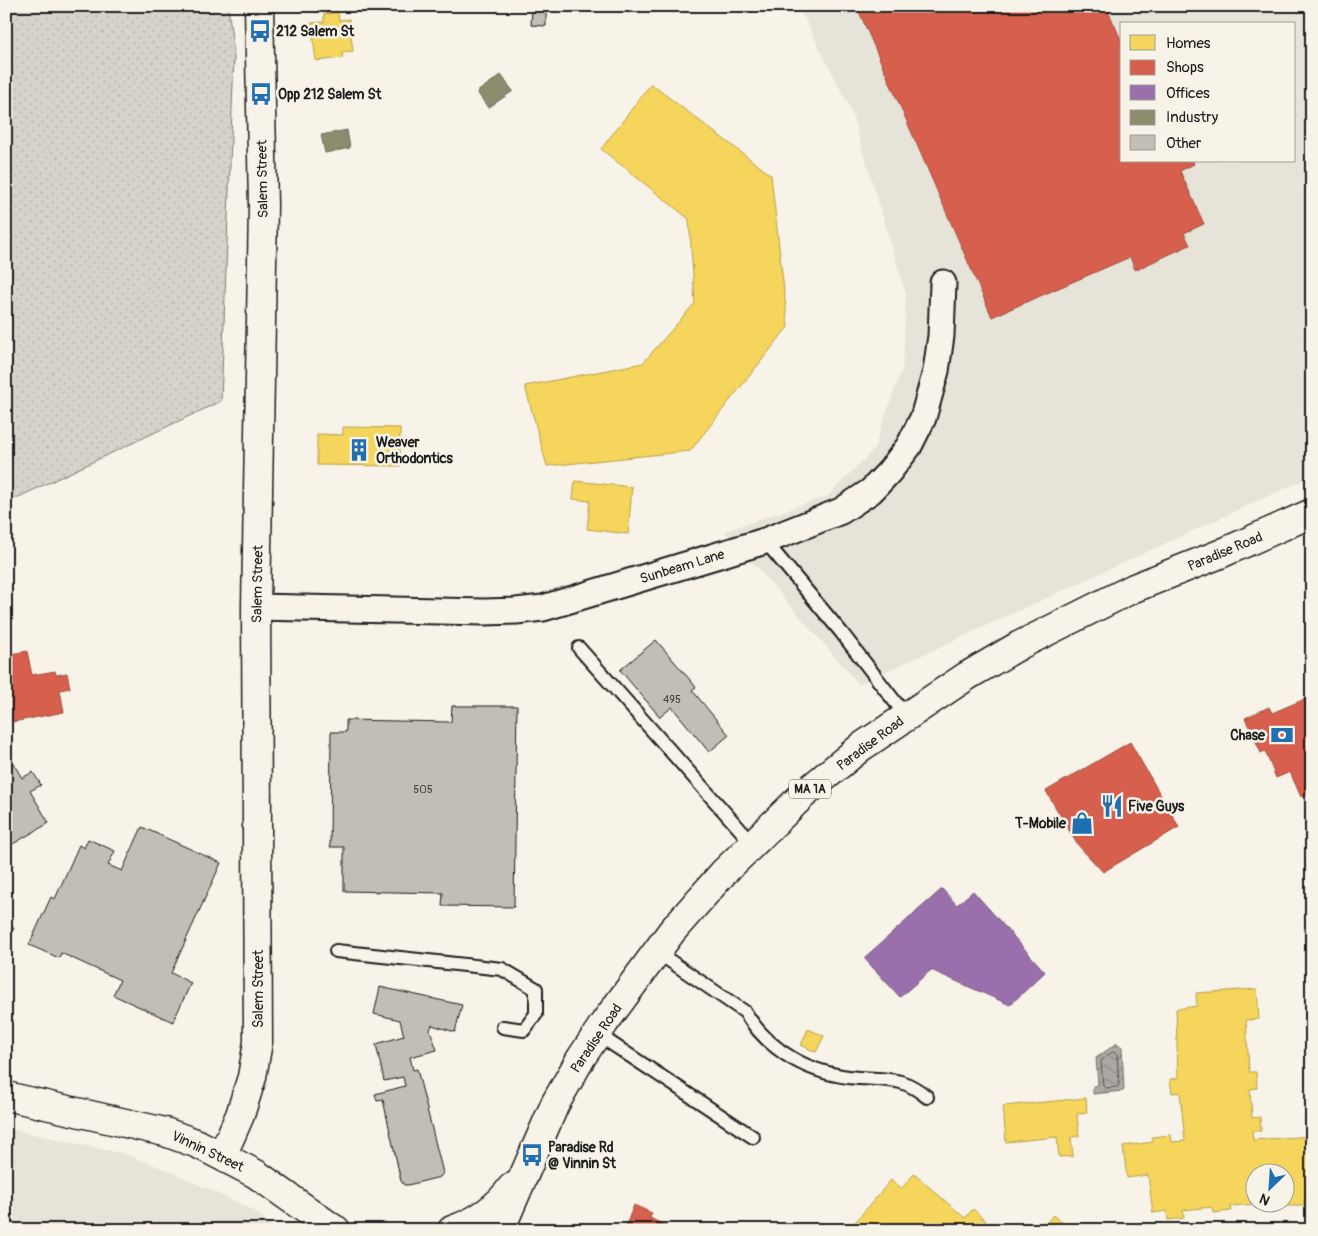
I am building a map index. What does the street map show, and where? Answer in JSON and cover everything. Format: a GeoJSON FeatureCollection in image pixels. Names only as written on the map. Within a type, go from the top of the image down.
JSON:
{"type":"FeatureCollection","features":[{"type":"Feature","properties":{"kind":"main road","name":"Salem Street"},"geometry":{"type":"LineString","coordinates":[[222,1156],[245,1100],[252,1077],[258,1042],[256,606],[263,206],[259,6]]}},
{"type":"Feature","properties":{"kind":"main road","name":"Paradise Road"},"geometry":{"type":"LineString","coordinates":[[500,1230],[555,1104],[597,1034],[657,952],[724,872],[804,794],[861,747],[906,716],[1020,645],[1134,588],[1220,554],[1312,514]]}},
{"type":"Feature","properties":{"kind":"main road","name":"Vinnin Street"},"geometry":{"type":"LineString","coordinates":[[6,1096],[165,1132],[198,1144],[256,1174],[335,1230]]}},
{"type":"Feature","properties":{"kind":"main road"},"geometry":{"type":"LineString","coordinates":[[452,1230],[468,1225],[491,1210],[509,1192],[528,1166]]}},
{"type":"Feature","properties":{"kind":"street","name":"Sunbeam Lane"},"geometry":{"type":"LineString","coordinates":[[256,606],[485,612],[543,608],[765,541],[841,511],[871,491],[889,472],[909,446],[923,418],[936,371],[943,283]]}},
{"type":"Feature","properties":{"kind":"lane"},"geometry":{"type":"LineString","coordinates":[[765,541],[906,716]]}},
{"type":"Feature","properties":{"kind":"lane"},"geometry":{"type":"LineString","coordinates":[[579,648],[752,843]]}},
{"type":"Feature","properties":{"kind":"lane"},"geometry":{"type":"LineString","coordinates":[[336,951],[502,969],[536,989],[536,1014],[524,1030],[503,1027]]}},
{"type":"Feature","properties":{"kind":"lane"},"geometry":{"type":"LineString","coordinates":[[657,952],[745,1012],[754,1027],[775,1048],[795,1061],[832,1074],[899,1081],[914,1086],[927,1097]]}},
{"type":"Feature","properties":{"kind":"lane"},"geometry":{"type":"LineString","coordinates":[[597,1034],[753,1137]]}},
{"type":"Feature","properties":{"kind":"shaded area"},"geometry":{"type":"Polygon","coordinates":[[[6,6],[228,6],[234,57],[221,401],[6,503],[6,6]]]}},
{"type":"Feature","properties":{"kind":"shaded area"},"geometry":{"type":"Polygon","coordinates":[[[798,6],[1312,6],[1312,476],[859,684],[725,531],[828,496],[874,449],[903,365],[906,294],[850,108],[798,6]]]}},
{"type":"Feature","properties":{"kind":"shaded area"},"geometry":{"type":"Polygon","coordinates":[[[6,1128],[124,1154],[170,1171],[251,1209],[277,1230],[6,1230],[6,1128]]]}},
{"type":"Feature","properties":{"kind":"water"},"geometry":{"type":"Polygon","coordinates":[[[1117,1043],[1122,1047],[1124,1090],[1093,1094],[1093,1086],[1098,1085],[1096,1058],[1117,1043]]]}},
{"type":"Feature","properties":{"kind":"building: Homes"},"geometry":{"type":"Polygon","coordinates":[[[338,12],[339,20],[349,19],[353,51],[342,52],[343,58],[316,61],[311,23],[324,22],[324,14],[338,12]]]}},
{"type":"Feature","properties":{"kind":"building: Homes"},"geometry":{"type":"Polygon","coordinates":[[[651,84],[771,175],[788,327],[690,451],[547,466],[525,386],[643,363],[695,303],[689,219],[601,149],[651,84]]]}},
{"type":"Feature","properties":{"kind":"building: Homes","name":"Weaver Orthodontics"},"geometry":{"type":"Polygon","coordinates":[[[343,427],[400,428],[400,466],[317,465],[317,434],[343,435],[343,427]]]}},
{"type":"Feature","properties":{"kind":"building: Homes"},"geometry":{"type":"Polygon","coordinates":[[[575,481],[632,487],[628,534],[587,529],[590,501],[573,499],[575,481]]]}},
{"type":"Feature","properties":{"kind":"building: Homes"},"geometry":{"type":"Polygon","coordinates":[[[1257,989],[1259,1019],[1246,1020],[1249,1072],[1256,1072],[1257,1088],[1250,1089],[1252,1118],[1260,1117],[1261,1131],[1252,1131],[1253,1140],[1312,1136],[1312,1199],[1304,1200],[1304,1206],[1296,1206],[1296,1164],[1246,1164],[1246,1205],[1230,1206],[1231,1211],[1213,1213],[1212,1207],[1183,1210],[1184,1218],[1168,1220],[1167,1211],[1153,1213],[1148,1175],[1127,1178],[1123,1146],[1153,1142],[1152,1137],[1171,1135],[1172,1142],[1185,1141],[1180,1092],[1172,1093],[1170,1079],[1178,1078],[1176,1009],[1197,1006],[1196,993],[1257,989]]]}},
{"type":"Feature","properties":{"kind":"building: Homes"},"geometry":{"type":"Polygon","coordinates":[[[808,1029],[824,1036],[816,1052],[801,1045],[808,1029]]]}},
{"type":"Feature","properties":{"kind":"building: Homes"},"geometry":{"type":"Polygon","coordinates":[[[1086,1098],[1087,1113],[1077,1114],[1079,1136],[1071,1137],[1073,1156],[1059,1157],[1057,1137],[1006,1142],[1003,1106],[1086,1098]]]}},
{"type":"Feature","properties":{"kind":"building: Homes"},"geometry":{"type":"Polygon","coordinates":[[[914,1174],[965,1218],[973,1209],[986,1221],[979,1228],[980,1230],[854,1230],[851,1227],[891,1180],[901,1189],[914,1174]]]}},
{"type":"Feature","properties":{"kind":"building: Homes"},"geometry":{"type":"Polygon","coordinates":[[[1053,1215],[1071,1230],[1041,1230],[1053,1215]]]}},
{"type":"Feature","properties":{"kind":"building: Shops"},"geometry":{"type":"Polygon","coordinates":[[[1106,6],[1120,38],[1120,162],[1193,162],[1194,164],[1180,171],[1204,224],[1184,233],[1190,245],[1135,270],[1130,257],[992,317],[857,7],[1106,6]]]}},
{"type":"Feature","properties":{"kind":"building: Shops"},"geometry":{"type":"Polygon","coordinates":[[[27,651],[32,675],[55,671],[56,675],[67,673],[70,688],[60,690],[64,712],[13,722],[6,686],[6,655],[27,651]]]}},
{"type":"Feature","properties":{"kind":"building: Shops","name":"Chase"},"geometry":{"type":"Polygon","coordinates":[[[1312,696],[1312,793],[1301,797],[1290,772],[1276,778],[1265,751],[1261,753],[1245,718],[1269,707],[1272,713],[1312,696]]]}},
{"type":"Feature","properties":{"kind":"building: Shops"},"geometry":{"type":"Polygon","coordinates":[[[1130,742],[1179,827],[1103,872],[1077,844],[1046,791],[1130,742]]]}},
{"type":"Feature","properties":{"kind":"building: Shops"},"geometry":{"type":"Polygon","coordinates":[[[634,1205],[652,1213],[650,1218],[674,1230],[624,1230],[634,1205]]]}},
{"type":"Feature","properties":{"kind":"building: Offices"},"geometry":{"type":"Polygon","coordinates":[[[942,889],[957,905],[973,891],[1045,972],[1010,1005],[931,970],[900,997],[864,958],[942,889]]]}},
{"type":"Feature","properties":{"kind":"building: Industry"},"geometry":{"type":"Polygon","coordinates":[[[501,75],[513,91],[488,108],[477,92],[501,75]]]}},
{"type":"Feature","properties":{"kind":"building: Industry"},"geometry":{"type":"Polygon","coordinates":[[[347,130],[350,148],[325,153],[321,135],[347,130]]]}},
{"type":"Feature","properties":{"kind":"building: Other"},"geometry":{"type":"Polygon","coordinates":[[[532,8],[546,8],[546,26],[531,25],[532,8]]]}},
{"type":"Feature","properties":{"kind":"building: Other"},"geometry":{"type":"Polygon","coordinates":[[[656,640],[696,687],[692,690],[729,735],[709,752],[672,707],[660,717],[620,670],[656,640]]]}},
{"type":"Feature","properties":{"kind":"building: Other"},"geometry":{"type":"Polygon","coordinates":[[[452,706],[517,706],[514,907],[442,906],[443,893],[344,891],[344,847],[330,847],[331,732],[346,732],[346,720],[451,722],[452,706]]]}},
{"type":"Feature","properties":{"kind":"building: Other"},"geometry":{"type":"Polygon","coordinates":[[[6,751],[22,778],[33,772],[41,785],[30,791],[49,823],[6,848],[6,751]]]}},
{"type":"Feature","properties":{"kind":"building: Other"},"geometry":{"type":"Polygon","coordinates":[[[142,827],[221,863],[171,973],[191,983],[173,1022],[113,995],[120,980],[61,953],[59,958],[29,945],[51,897],[55,899],[79,845],[84,848],[88,839],[115,851],[108,865],[122,871],[142,827]]]}},
{"type":"Feature","properties":{"kind":"building: Other"},"geometry":{"type":"Polygon","coordinates":[[[6,918],[14,929],[6,934],[6,918]]]}},
{"type":"Feature","properties":{"kind":"building: Other"},"geometry":{"type":"Polygon","coordinates":[[[380,987],[462,1005],[455,1032],[432,1025],[430,1030],[437,1050],[410,1057],[413,1070],[417,1069],[443,1173],[440,1177],[408,1185],[404,1185],[401,1181],[383,1100],[377,1101],[375,1094],[405,1086],[403,1077],[384,1081],[376,1044],[404,1036],[400,1020],[374,1014],[380,987]]]}},
{"type":"Feature","properties":{"kind":"place","name":"212 Salem St"},"geometry":{"type":"Point","coordinates":[260,31]}},
{"type":"Feature","properties":{"kind":"place","name":"Opp 212 Salem St"},"geometry":{"type":"Point","coordinates":[261,94]}},
{"type":"Feature","properties":{"kind":"place","name":"Weaver Orthodontics"},"geometry":{"type":"Point","coordinates":[359,450]}},
{"type":"Feature","properties":{"kind":"place","name":"Chase"},"geometry":{"type":"Point","coordinates":[1282,735]}},
{"type":"Feature","properties":{"kind":"place","name":"Five Guys"},"geometry":{"type":"Point","coordinates":[1112,806]}},
{"type":"Feature","properties":{"kind":"place","name":"T-Mobile"},"geometry":{"type":"Point","coordinates":[1082,823]}},
{"type":"Feature","properties":{"kind":"place","name":"Paradise Rd @ Vinnin St"},"geometry":{"type":"Point","coordinates":[532,1155]}}]}
